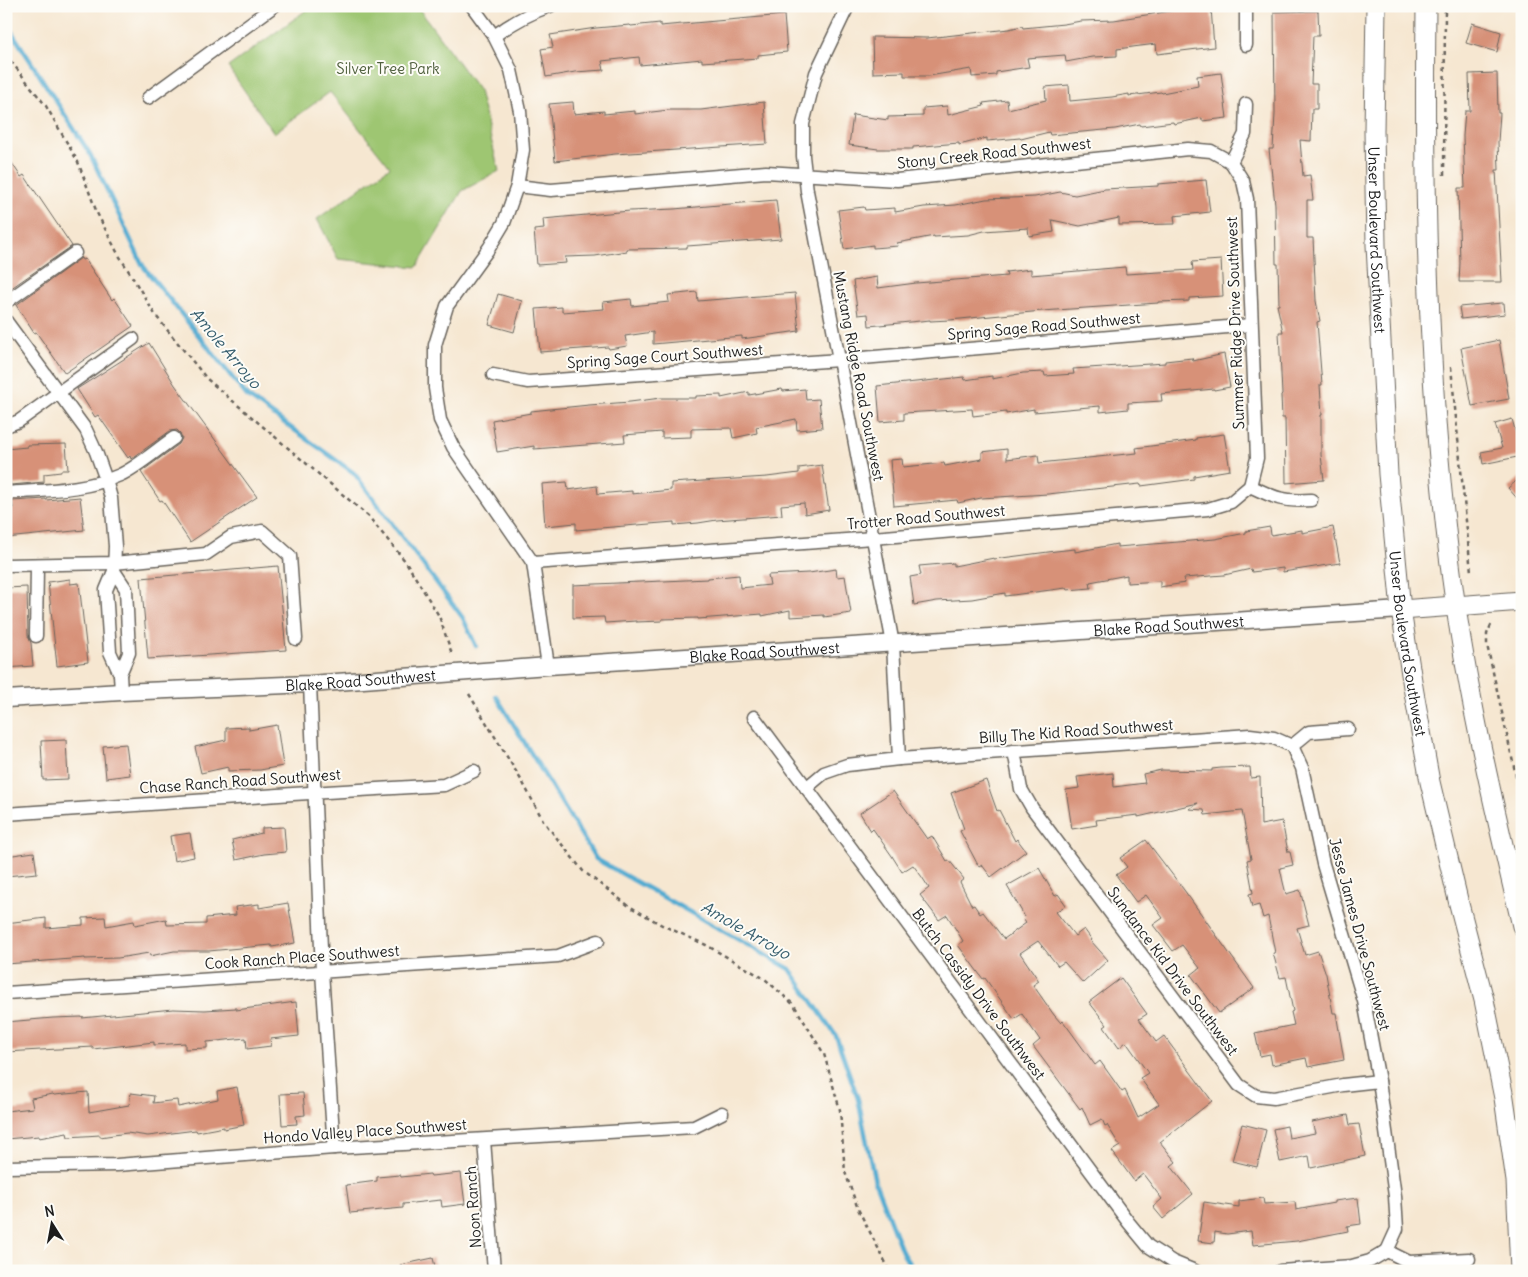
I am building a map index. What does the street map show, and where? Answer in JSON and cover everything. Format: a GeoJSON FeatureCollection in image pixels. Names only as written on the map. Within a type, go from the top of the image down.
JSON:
{"type":"FeatureCollection","features":[{"type":"Feature","properties":{"kind":"main road","name":"Unser Boulevard Southwest"},"geometry":{"type":"LineString","coordinates":[[1376,6],[1374,131],[1377,254],[1388,474],[1402,610],[1413,687],[1430,782],[1484,1000],[1504,1098],[1516,1181],[1520,1271]]}},
{"type":"Feature","properties":{"kind":"main road"},"geometry":{"type":"LineString","coordinates":[[1426,6],[1424,138],[1433,373],[1449,555],[1456,607],[1481,750],[1522,926]]}},
{"type":"Feature","properties":{"kind":"main road","name":"Blake Road Southwest"},"geometry":{"type":"LineString","coordinates":[[1402,610],[1522,601]]}},
{"type":"Feature","properties":{"kind":"street"},"geometry":{"type":"LineString","coordinates":[[148,98],[274,6]]}},
{"type":"Feature","properties":{"kind":"street"},"geometry":{"type":"LineString","coordinates":[[472,6],[494,36],[511,70],[520,111],[523,150],[517,186],[504,223],[489,248],[447,306],[435,345],[435,388],[440,420],[452,447],[534,564],[548,666]]}},
{"type":"Feature","properties":{"kind":"street"},"geometry":{"type":"LineString","coordinates":[[494,36],[534,12],[550,6]]}},
{"type":"Feature","properties":{"kind":"street","name":"Mustang Ridge Road Southwest"},"geometry":{"type":"LineString","coordinates":[[848,6],[816,73],[803,124],[805,174],[893,644],[900,759]]}},
{"type":"Feature","properties":{"kind":"street"},"geometry":{"type":"LineString","coordinates":[[1246,6],[1246,45]]}},
{"type":"Feature","properties":{"kind":"street"},"geometry":{"type":"LineString","coordinates":[[1231,162],[1245,134],[1246,104]]}},
{"type":"Feature","properties":{"kind":"street","name":"Stony Creek Road Southwest"},"geometry":{"type":"LineString","coordinates":[[517,186],[551,190],[766,172],[897,180],[1188,149],[1211,152],[1231,162]]}},
{"type":"Feature","properties":{"kind":"street","name":"Summer Ridge Drive Southwest"},"geometry":{"type":"LineString","coordinates":[[1231,162],[1243,181],[1247,199],[1257,458],[1250,486]]}},
{"type":"Feature","properties":{"kind":"street"},"geometry":{"type":"LineString","coordinates":[[6,302],[75,253]]}},
{"type":"Feature","properties":{"kind":"street"},"geometry":{"type":"LineString","coordinates":[[6,321],[86,430],[106,480],[111,498],[115,546],[114,567],[106,590],[110,652],[120,674],[121,692]]}},
{"type":"Feature","properties":{"kind":"street","name":"Spring Sage Road Southwest"},"geometry":{"type":"LineString","coordinates":[[839,360],[1251,325]]}},
{"type":"Feature","properties":{"kind":"street"},"geometry":{"type":"LineString","coordinates":[[6,426],[19,421],[133,339]]}},
{"type":"Feature","properties":{"kind":"street","name":"Spring Sage Court Southwest"},"geometry":{"type":"LineString","coordinates":[[493,375],[528,382],[839,360]]}},
{"type":"Feature","properties":{"kind":"street"},"geometry":{"type":"LineString","coordinates":[[6,494],[88,486],[122,475],[174,438]]}},
{"type":"Feature","properties":{"kind":"street"},"geometry":{"type":"LineString","coordinates":[[1250,486],[1278,499],[1292,501],[1311,500]]}},
{"type":"Feature","properties":{"kind":"street","name":"Trotter Road Southwest"},"geometry":{"type":"LineString","coordinates":[[534,564],[873,538],[1208,509],[1231,502],[1250,486]]}},
{"type":"Feature","properties":{"kind":"street"},"geometry":{"type":"LineString","coordinates":[[6,565],[114,567],[206,554],[231,537],[262,532],[290,556],[296,639]]}},
{"type":"Feature","properties":{"kind":"street"},"geometry":{"type":"LineString","coordinates":[[36,636],[37,566]]}},
{"type":"Feature","properties":{"kind":"street"},"geometry":{"type":"LineString","coordinates":[[114,567],[126,589],[129,653],[120,674]]}},
{"type":"Feature","properties":{"kind":"street","name":"Blake Road Southwest"},"geometry":{"type":"LineString","coordinates":[[6,700],[121,692],[310,684],[548,666],[1402,610]]}},
{"type":"Feature","properties":{"kind":"street"},"geometry":{"type":"LineString","coordinates":[[108,618],[127,616]]}},
{"type":"Feature","properties":{"kind":"street"},"geometry":{"type":"LineString","coordinates":[[310,684],[322,972],[334,1148]]}},
{"type":"Feature","properties":{"kind":"street","name":"Butch Cassidy Drive Southwest"},"geometry":{"type":"LineString","coordinates":[[754,717],[1129,1223],[1148,1246],[1173,1262],[1196,1271]]}},
{"type":"Feature","properties":{"kind":"street"},"geometry":{"type":"LineString","coordinates":[[1292,746],[1309,732],[1348,729]]}},
{"type":"Feature","properties":{"kind":"street","name":"Billy The Kid Road Southwest"},"geometry":{"type":"LineString","coordinates":[[806,788],[824,773],[847,765],[900,759],[1250,735],[1274,738],[1292,746]]}},
{"type":"Feature","properties":{"kind":"street","name":"Jesse James Drive Southwest"},"geometry":{"type":"LineString","coordinates":[[1292,746],[1302,768],[1323,864],[1364,1001],[1379,1081],[1395,1196],[1397,1229],[1387,1251]]}},
{"type":"Feature","properties":{"kind":"street","name":"Sundance Kid Drive Southwest"},"geometry":{"type":"LineString","coordinates":[[1014,751],[1021,789],[1032,808],[1239,1086],[1256,1096],[1274,1098],[1343,1085],[1379,1081]]}},
{"type":"Feature","properties":{"kind":"street","name":"Chase Ranch Road Southwest"},"geometry":{"type":"LineString","coordinates":[[6,814],[315,792],[444,785],[474,771]]}},
{"type":"Feature","properties":{"kind":"street","name":"Cook Ranch Place Southwest"},"geometry":{"type":"LineString","coordinates":[[6,993],[558,956],[598,941]]}},
{"type":"Feature","properties":{"kind":"street","name":"Hondo Valley Place Southwest"},"geometry":{"type":"LineString","coordinates":[[6,1167],[118,1165],[334,1148],[694,1127],[722,1113]]}},
{"type":"Feature","properties":{"kind":"street","name":"Noon Ranch"},"geometry":{"type":"LineString","coordinates":[[484,1140],[494,1271]]}},
{"type":"Feature","properties":{"kind":"street"},"geometry":{"type":"LineString","coordinates":[[1280,1271],[1352,1266],[1370,1261],[1387,1251],[1409,1262],[1469,1260]]}},
{"type":"Feature","properties":{"kind":"path"},"geometry":{"type":"LineString","coordinates":[[1444,182],[1445,6]]}},
{"type":"Feature","properties":{"kind":"path"},"geometry":{"type":"LineString","coordinates":[[6,55],[46,106],[78,162],[97,213],[117,252],[156,316],[208,379],[368,516],[406,562],[439,616],[452,654]]}},
{"type":"Feature","properties":{"kind":"path"},"geometry":{"type":"LineString","coordinates":[[1451,366],[1471,572]]}},
{"type":"Feature","properties":{"kind":"path"},"geometry":{"type":"LineString","coordinates":[[1491,625],[1487,634],[1487,645],[1522,803]]}},
{"type":"Feature","properties":{"kind":"path"},"geometry":{"type":"LineString","coordinates":[[469,694],[544,822],[583,871],[629,906],[662,926],[706,946],[765,979],[794,1005],[824,1054],[840,1110],[845,1172],[858,1209],[890,1271]]}},
{"type":"Feature","properties":{"kind":"green space","name":"Silver Tree Park"},"geometry":{"type":"Polygon","coordinates":[[[312,6],[417,6],[479,91],[499,171],[462,191],[417,267],[338,259],[317,219],[390,167],[330,92],[274,133],[228,67],[312,6]]]}},
{"type":"Feature","properties":{"kind":"building"},"geometry":{"type":"Polygon","coordinates":[[[1211,8],[1214,47],[1157,54],[1156,44],[1117,49],[1117,56],[1093,57],[1066,62],[1065,55],[1027,58],[1029,67],[996,72],[996,75],[972,77],[971,69],[929,76],[904,76],[904,72],[873,73],[872,37],[927,38],[1022,26],[1023,28],[1081,21],[1114,20],[1184,9],[1211,8]]]}},
{"type":"Feature","properties":{"kind":"building"},"geometry":{"type":"Polygon","coordinates":[[[1318,11],[1319,36],[1313,36],[1311,84],[1317,84],[1317,109],[1312,109],[1311,141],[1300,140],[1303,176],[1310,175],[1313,200],[1307,200],[1307,238],[1313,238],[1316,301],[1320,321],[1317,322],[1322,385],[1320,385],[1322,415],[1321,455],[1324,480],[1286,483],[1285,418],[1282,418],[1279,332],[1283,332],[1277,305],[1279,305],[1275,204],[1269,149],[1273,149],[1275,114],[1274,12],[1318,11]]]}},
{"type":"Feature","properties":{"kind":"building"},"geometry":{"type":"Polygon","coordinates":[[[784,15],[787,52],[758,55],[758,58],[702,62],[702,59],[640,65],[639,57],[602,61],[604,70],[546,77],[541,49],[553,47],[550,35],[630,25],[660,23],[660,26],[784,15]]]}},
{"type":"Feature","properties":{"kind":"building"},"geometry":{"type":"Polygon","coordinates":[[[1472,23],[1501,32],[1497,52],[1466,43],[1472,23]]]}},
{"type":"Feature","properties":{"kind":"building"},"geometry":{"type":"Polygon","coordinates":[[[1221,73],[1227,118],[1202,121],[1202,118],[1174,124],[1173,122],[1141,126],[1140,124],[1115,129],[1050,135],[1049,132],[1021,139],[987,141],[987,138],[959,145],[959,143],[913,147],[913,149],[878,149],[849,145],[853,115],[888,120],[888,117],[923,116],[923,108],[947,106],[948,115],[984,106],[983,103],[1007,100],[1008,109],[1046,100],[1045,87],[1069,85],[1070,101],[1129,94],[1129,96],[1162,93],[1198,86],[1197,76],[1221,73]]]}},
{"type":"Feature","properties":{"kind":"building"},"geometry":{"type":"Polygon","coordinates":[[[1497,73],[1498,113],[1500,113],[1499,170],[1496,170],[1502,282],[1459,282],[1458,188],[1465,188],[1463,136],[1465,111],[1470,111],[1469,74],[1497,73]]]}},
{"type":"Feature","properties":{"kind":"building"},"geometry":{"type":"Polygon","coordinates":[[[573,102],[574,114],[604,111],[604,114],[635,111],[635,114],[669,110],[701,110],[764,102],[767,144],[615,154],[555,161],[549,104],[573,102]]]}},
{"type":"Feature","properties":{"kind":"building"},"geometry":{"type":"Polygon","coordinates":[[[6,154],[21,177],[24,175],[72,246],[7,291],[6,154]]]}},
{"type":"Feature","properties":{"kind":"building"},"geometry":{"type":"Polygon","coordinates":[[[1206,180],[1210,212],[1174,216],[1175,224],[1119,225],[1119,218],[1080,226],[1052,220],[1054,232],[1029,236],[1028,228],[984,231],[968,235],[934,236],[897,243],[898,246],[873,248],[873,245],[844,249],[838,210],[864,207],[865,210],[895,208],[895,212],[924,207],[956,205],[986,199],[1035,197],[1060,192],[1075,195],[1105,189],[1158,186],[1158,184],[1206,180]]]}},
{"type":"Feature","properties":{"kind":"building"},"geometry":{"type":"Polygon","coordinates":[[[776,200],[781,239],[687,246],[687,248],[627,249],[627,251],[595,256],[565,257],[566,263],[537,265],[534,230],[544,229],[543,219],[776,200]]]}},
{"type":"Feature","properties":{"kind":"building"},"geometry":{"type":"Polygon","coordinates":[[[81,258],[82,260],[85,259],[112,300],[114,298],[133,326],[65,373],[36,332],[34,333],[16,305],[81,258]]]}},
{"type":"Feature","properties":{"kind":"building"},"geometry":{"type":"Polygon","coordinates":[[[1221,260],[1223,296],[1189,298],[1189,301],[869,326],[868,314],[858,315],[853,281],[877,277],[878,288],[1007,276],[1006,272],[1031,269],[1031,275],[1125,267],[1126,274],[1193,270],[1192,262],[1221,260]]]}},
{"type":"Feature","properties":{"kind":"building"},"geometry":{"type":"Polygon","coordinates":[[[697,292],[698,301],[795,293],[799,331],[742,339],[742,336],[653,344],[653,332],[625,336],[627,346],[609,349],[608,347],[540,352],[536,309],[562,307],[562,312],[604,309],[603,302],[631,299],[632,306],[669,302],[668,295],[697,292]]]}},
{"type":"Feature","properties":{"kind":"building"},"geometry":{"type":"Polygon","coordinates":[[[498,294],[522,301],[514,332],[489,325],[498,294]]]}},
{"type":"Feature","properties":{"kind":"building"},"geometry":{"type":"Polygon","coordinates":[[[1504,303],[1505,314],[1461,319],[1459,307],[1504,303]]]}},
{"type":"Feature","properties":{"kind":"building"},"geometry":{"type":"Polygon","coordinates":[[[1499,340],[1509,399],[1472,406],[1461,348],[1499,340]]]}},
{"type":"Feature","properties":{"kind":"building"},"geometry":{"type":"Polygon","coordinates":[[[149,343],[175,385],[257,497],[190,542],[141,472],[179,444],[182,438],[180,433],[177,430],[170,431],[131,459],[130,456],[128,458],[98,415],[95,417],[77,389],[149,343]]]}},
{"type":"Feature","properties":{"kind":"building"},"geometry":{"type":"Polygon","coordinates":[[[1224,354],[1230,387],[1161,394],[1162,401],[1128,403],[1128,409],[1100,412],[1100,406],[1034,412],[1034,409],[1006,414],[1006,412],[973,416],[972,409],[904,413],[904,420],[880,422],[877,386],[964,377],[965,380],[992,376],[992,379],[1023,373],[1044,372],[1045,376],[1074,374],[1073,369],[1165,363],[1165,361],[1192,358],[1193,361],[1224,354]]]}},
{"type":"Feature","properties":{"kind":"building"},"geometry":{"type":"Polygon","coordinates":[[[782,389],[783,391],[805,389],[806,400],[819,399],[822,428],[797,430],[796,419],[756,427],[757,433],[733,438],[731,428],[691,429],[691,437],[662,438],[662,432],[624,435],[625,442],[534,449],[534,446],[497,452],[492,420],[531,413],[531,411],[661,398],[696,398],[696,396],[721,395],[721,398],[749,392],[749,395],[782,389]]]}},
{"type":"Feature","properties":{"kind":"building"},"geometry":{"type":"Polygon","coordinates":[[[1512,419],[1522,456],[1483,464],[1481,452],[1502,448],[1495,424],[1512,419]]]}},
{"type":"Feature","properties":{"kind":"building"},"geometry":{"type":"Polygon","coordinates":[[[1224,434],[1230,470],[1194,476],[1194,479],[1141,486],[1140,484],[1048,494],[981,498],[958,503],[957,500],[894,506],[890,460],[902,459],[903,467],[944,463],[945,466],[982,459],[982,452],[1007,449],[1007,459],[1038,455],[1039,463],[1137,453],[1136,448],[1196,440],[1196,438],[1224,434]]]}},
{"type":"Feature","properties":{"kind":"building"},"geometry":{"type":"Polygon","coordinates":[[[66,444],[68,470],[44,474],[44,482],[11,485],[10,482],[6,482],[6,449],[27,447],[27,445],[66,444]]]}},
{"type":"Feature","properties":{"kind":"building"},"geometry":{"type":"Polygon","coordinates":[[[822,465],[829,510],[805,514],[804,503],[781,505],[782,515],[698,523],[674,525],[674,522],[576,530],[576,523],[545,526],[542,484],[567,482],[568,490],[597,486],[598,494],[632,491],[632,494],[671,490],[671,483],[767,477],[799,473],[799,468],[822,465]]]}},
{"type":"Feature","properties":{"kind":"building"},"geometry":{"type":"Polygon","coordinates":[[[1522,476],[1522,504],[1508,488],[1522,476]]]}},
{"type":"Feature","properties":{"kind":"building"},"geometry":{"type":"Polygon","coordinates":[[[80,497],[84,530],[6,538],[6,509],[13,508],[12,501],[80,497]]]}},
{"type":"Feature","properties":{"kind":"building"},"geometry":{"type":"Polygon","coordinates":[[[1270,527],[1271,535],[1302,530],[1302,533],[1333,527],[1340,563],[1283,572],[1283,568],[1252,572],[1251,569],[1224,575],[1184,578],[1185,583],[1160,587],[1160,581],[1127,583],[1127,575],[1090,582],[1091,588],[1067,590],[1066,588],[1005,596],[1005,593],[972,599],[937,601],[914,605],[910,577],[921,575],[919,566],[954,563],[954,566],[994,558],[1075,549],[1075,552],[1117,544],[1117,547],[1215,539],[1270,527]]]}},
{"type":"Feature","properties":{"kind":"building"},"geometry":{"type":"Polygon","coordinates":[[[278,566],[286,650],[148,659],[141,578],[278,566]]]}},
{"type":"Feature","properties":{"kind":"building"},"geometry":{"type":"Polygon","coordinates":[[[836,569],[837,577],[845,576],[851,613],[824,617],[824,615],[790,617],[790,610],[762,616],[762,614],[605,623],[604,617],[573,618],[573,585],[708,579],[739,575],[740,588],[770,585],[768,575],[809,573],[836,569]]]}},
{"type":"Feature","properties":{"kind":"building"},"geometry":{"type":"Polygon","coordinates":[[[70,579],[70,584],[79,583],[88,662],[57,666],[48,582],[70,579]]]}},
{"type":"Feature","properties":{"kind":"building"},"geometry":{"type":"Polygon","coordinates":[[[27,587],[28,636],[31,643],[33,666],[6,668],[6,588],[27,587]]]}},
{"type":"Feature","properties":{"kind":"building"},"geometry":{"type":"Polygon","coordinates":[[[277,725],[283,766],[260,770],[228,771],[228,767],[201,773],[195,747],[226,740],[226,728],[249,727],[249,730],[277,725]]]}},
{"type":"Feature","properties":{"kind":"building"},"geometry":{"type":"Polygon","coordinates":[[[66,740],[68,779],[43,780],[41,741],[66,740]]]}},
{"type":"Feature","properties":{"kind":"building"},"geometry":{"type":"Polygon","coordinates":[[[126,744],[130,775],[106,778],[103,746],[126,744]]]}},
{"type":"Feature","properties":{"kind":"building"},"geometry":{"type":"Polygon","coordinates":[[[1250,767],[1251,778],[1260,777],[1261,825],[1282,821],[1288,852],[1290,852],[1293,865],[1280,868],[1286,894],[1300,890],[1309,925],[1297,928],[1305,955],[1318,951],[1326,974],[1333,1013],[1336,1013],[1344,1060],[1308,1067],[1306,1058],[1272,1065],[1270,1054],[1260,1056],[1255,1033],[1294,1025],[1291,1012],[1293,1011],[1286,977],[1280,978],[1273,953],[1275,953],[1268,916],[1263,918],[1259,905],[1252,907],[1249,894],[1253,893],[1247,860],[1251,859],[1242,811],[1205,815],[1204,810],[1189,809],[1198,803],[1138,817],[1138,815],[1096,820],[1097,825],[1072,829],[1066,790],[1079,788],[1077,777],[1113,773],[1114,787],[1145,783],[1143,774],[1161,770],[1212,771],[1212,769],[1221,768],[1250,767]]]}},
{"type":"Feature","properties":{"kind":"building"},"geometry":{"type":"Polygon","coordinates":[[[986,780],[997,811],[999,810],[1015,841],[1017,839],[1026,851],[991,877],[982,865],[979,867],[960,831],[964,829],[951,793],[986,780]]]}},
{"type":"Feature","properties":{"kind":"building"},"geometry":{"type":"Polygon","coordinates":[[[893,791],[927,839],[932,836],[947,861],[949,860],[964,879],[960,882],[972,906],[974,905],[980,914],[983,912],[1004,939],[1026,923],[1023,919],[1025,917],[1007,886],[1039,868],[1055,896],[1058,894],[1066,905],[1056,912],[1075,936],[1084,929],[1091,941],[1108,960],[1083,983],[1064,962],[1058,966],[1038,941],[1020,953],[1039,981],[1033,985],[1054,1015],[1061,1023],[1063,1021],[1095,1065],[1100,1061],[1122,1092],[1125,1090],[1138,1118],[1159,1104],[1140,1078],[1148,1073],[1126,1042],[1119,1048],[1104,1027],[1107,1025],[1089,1002],[1121,978],[1147,1014],[1139,1019],[1156,1042],[1164,1036],[1212,1101],[1160,1142],[1176,1162],[1171,1166],[1193,1194],[1163,1219],[1153,1207],[1162,1199],[1143,1174],[1134,1181],[1112,1151],[1120,1146],[1107,1125],[1105,1126],[1102,1119],[1090,1125],[1082,1107],[1080,1109],[1033,1046],[1040,1040],[1022,1014],[1014,1019],[985,978],[983,979],[958,945],[963,941],[947,915],[939,920],[920,895],[929,888],[913,865],[902,872],[873,829],[871,831],[860,813],[893,791]]]}},
{"type":"Feature","properties":{"kind":"building"},"geometry":{"type":"Polygon","coordinates":[[[284,827],[286,852],[264,854],[236,860],[232,840],[262,833],[262,828],[284,827]]]}},
{"type":"Feature","properties":{"kind":"building"},"geometry":{"type":"Polygon","coordinates":[[[190,833],[194,857],[174,861],[170,836],[190,833]]]}},
{"type":"Feature","properties":{"kind":"building"},"geometry":{"type":"Polygon","coordinates":[[[1146,840],[1254,988],[1219,1013],[1191,975],[1200,968],[1182,945],[1173,951],[1153,925],[1163,918],[1146,895],[1136,902],[1116,875],[1127,867],[1120,858],[1146,840]]]}},
{"type":"Feature","properties":{"kind":"building"},"geometry":{"type":"Polygon","coordinates":[[[34,852],[37,873],[6,876],[6,856],[34,852]]]}},
{"type":"Feature","properties":{"kind":"building"},"geometry":{"type":"Polygon","coordinates":[[[288,903],[295,943],[272,947],[271,945],[209,951],[174,951],[150,956],[149,953],[118,958],[85,958],[6,964],[6,923],[46,918],[46,928],[83,925],[83,918],[105,917],[106,926],[134,921],[135,925],[166,919],[167,925],[206,924],[206,918],[236,915],[235,907],[259,904],[259,908],[288,903]]]}},
{"type":"Feature","properties":{"kind":"building"},"geometry":{"type":"Polygon","coordinates":[[[296,1002],[299,1036],[270,1039],[271,1046],[247,1049],[246,1038],[207,1042],[207,1048],[185,1049],[185,1043],[154,1045],[154,1042],[93,1049],[93,1047],[6,1052],[6,1022],[53,1018],[82,1018],[173,1009],[205,1010],[236,1008],[236,1010],[296,1002]]]}},
{"type":"Feature","properties":{"kind":"building"},"geometry":{"type":"Polygon","coordinates":[[[237,1087],[244,1125],[224,1129],[224,1127],[197,1132],[196,1130],[148,1136],[127,1133],[100,1137],[100,1135],[68,1137],[67,1133],[39,1138],[39,1136],[6,1139],[6,1111],[33,1108],[31,1098],[53,1094],[88,1092],[89,1112],[129,1105],[131,1093],[154,1096],[153,1103],[177,1100],[178,1107],[218,1099],[217,1091],[237,1087]]]}},
{"type":"Feature","properties":{"kind":"building"},"geometry":{"type":"Polygon","coordinates":[[[303,1093],[305,1115],[296,1116],[297,1124],[282,1125],[280,1094],[303,1093]]]}},
{"type":"Feature","properties":{"kind":"building"},"geometry":{"type":"Polygon","coordinates":[[[1348,1115],[1350,1125],[1359,1124],[1365,1156],[1311,1168],[1309,1156],[1280,1162],[1273,1129],[1287,1126],[1289,1138],[1315,1133],[1312,1122],[1348,1115]]]}},
{"type":"Feature","properties":{"kind":"building"},"geometry":{"type":"Polygon","coordinates":[[[1242,1124],[1266,1130],[1257,1167],[1232,1161],[1242,1124]]]}},
{"type":"Feature","properties":{"kind":"building"},"geometry":{"type":"Polygon","coordinates":[[[461,1173],[465,1204],[442,1207],[441,1200],[403,1204],[403,1208],[350,1213],[346,1185],[377,1181],[377,1177],[430,1174],[431,1176],[461,1173]]]}},
{"type":"Feature","properties":{"kind":"building"},"geometry":{"type":"Polygon","coordinates":[[[1263,1198],[1264,1204],[1295,1202],[1296,1210],[1334,1203],[1334,1201],[1358,1198],[1361,1224],[1347,1226],[1348,1231],[1297,1241],[1253,1245],[1251,1231],[1227,1234],[1215,1232],[1214,1243],[1198,1241],[1204,1202],[1239,1207],[1239,1201],[1263,1198]]]}},
{"type":"Feature","properties":{"kind":"building"},"geometry":{"type":"Polygon","coordinates":[[[433,1258],[436,1271],[400,1271],[400,1265],[433,1258]]]}},
{"type":"Feature","properties":{"kind":"waterway","name":"Amole Arroyo"},"geometry":{"type":"LineString","coordinates":[[6,23],[90,154],[143,266],[247,396],[354,473],[463,618],[476,646]]}},
{"type":"Feature","properties":{"kind":"waterway","name":"Amole Arroyo"},"geometry":{"type":"LineString","coordinates":[[496,696],[596,859],[790,969],[836,1036],[858,1099],[875,1182],[903,1254],[914,1271]]}}]}
